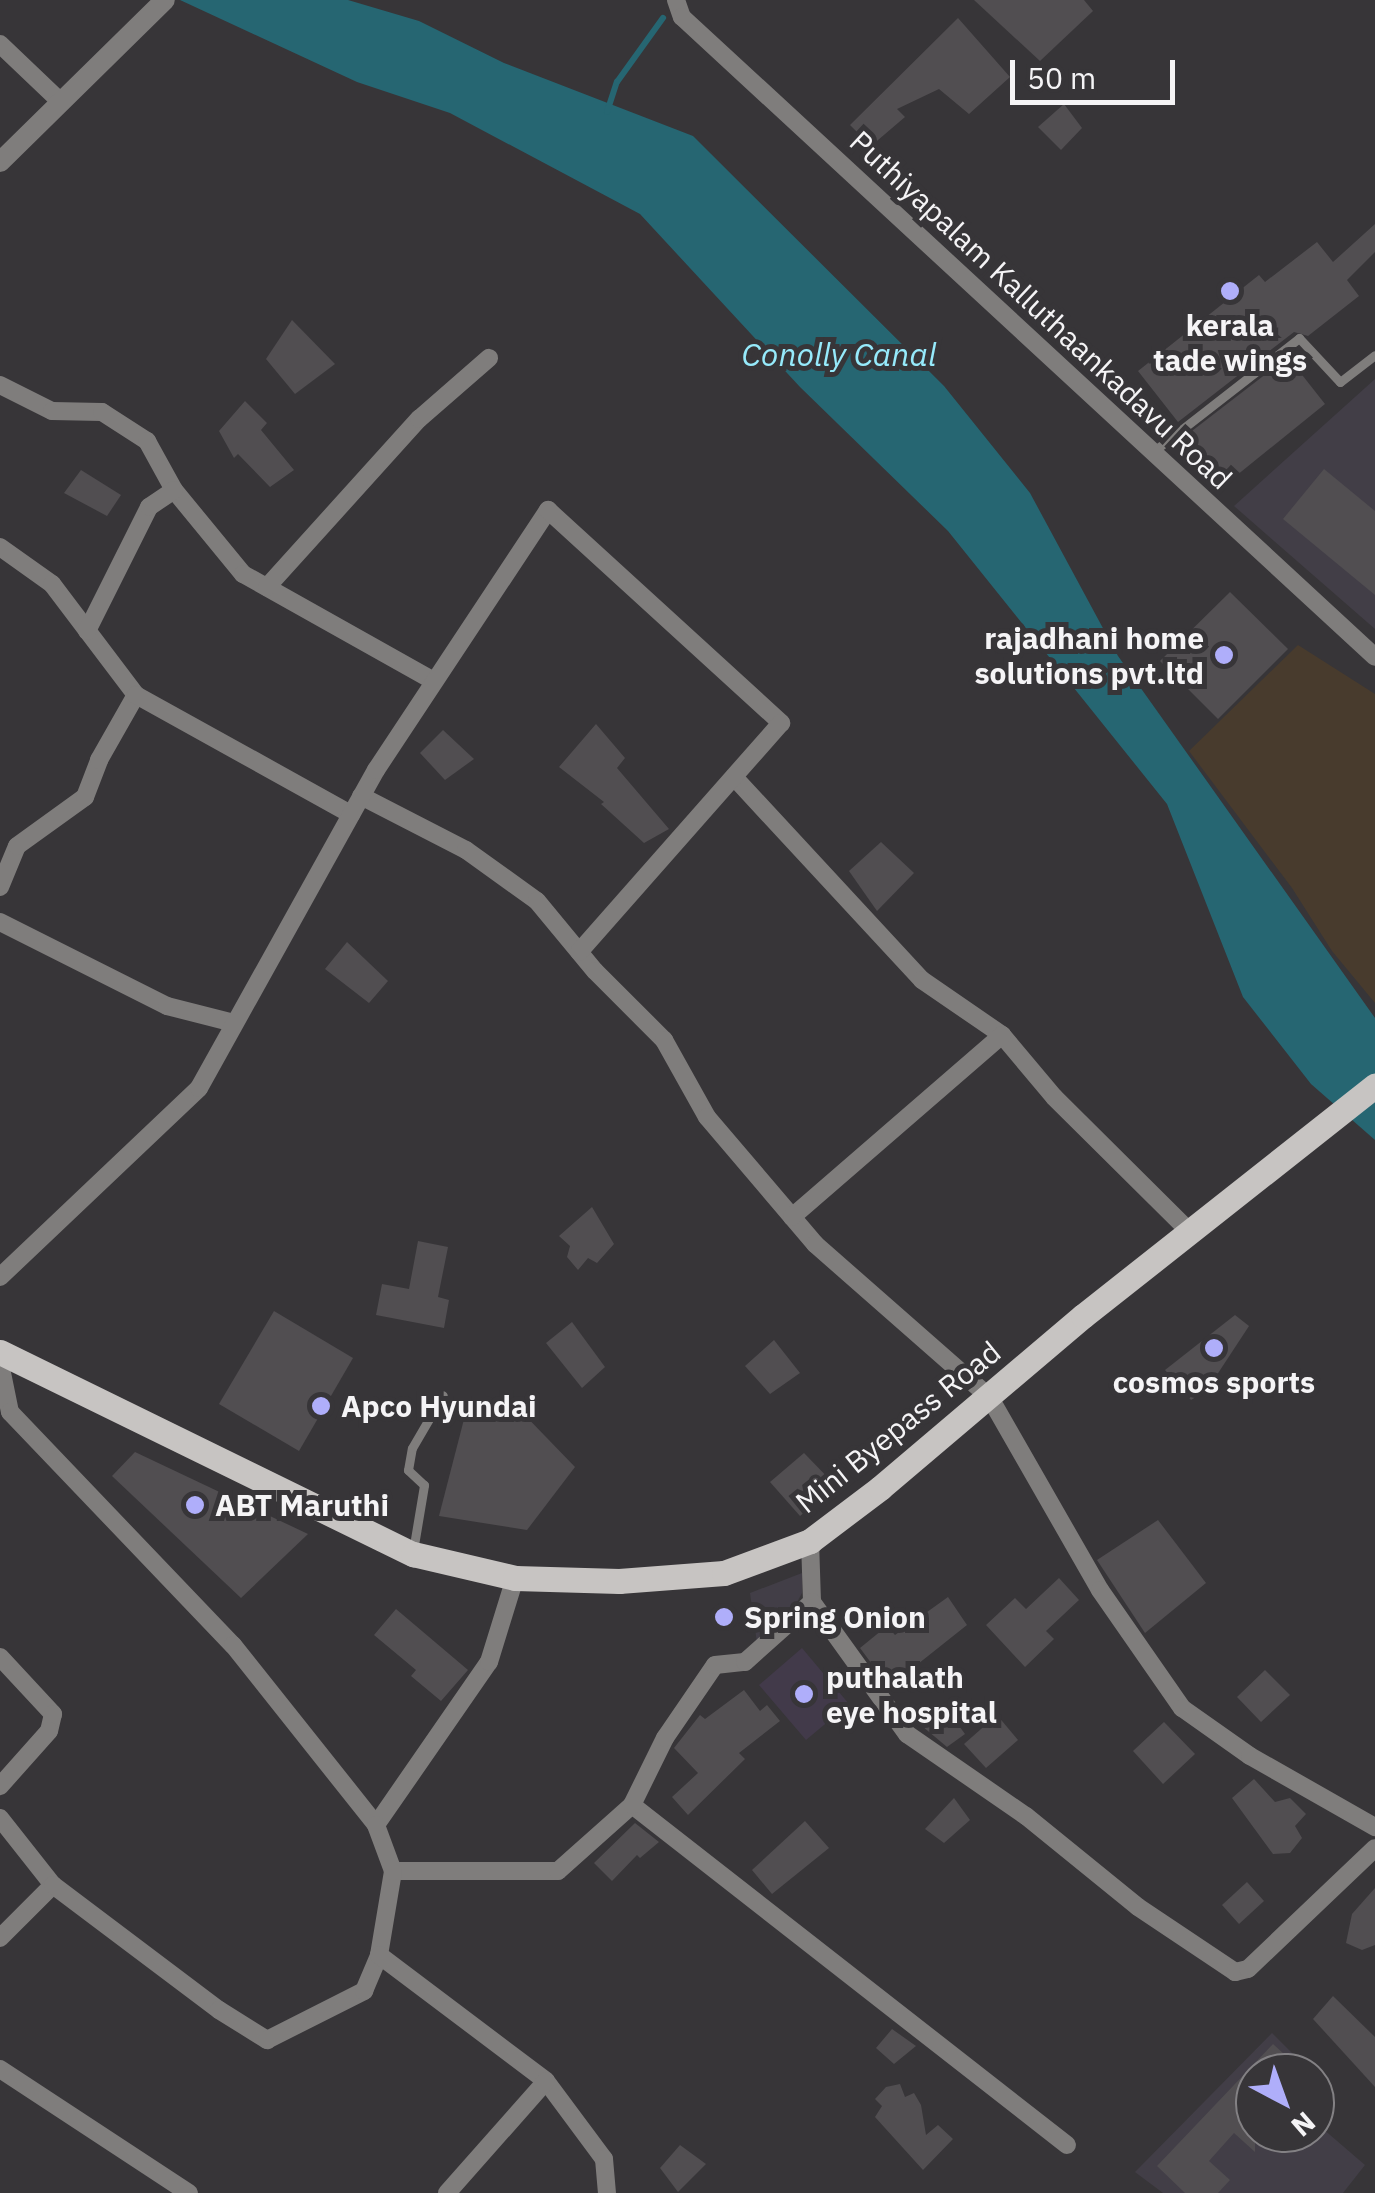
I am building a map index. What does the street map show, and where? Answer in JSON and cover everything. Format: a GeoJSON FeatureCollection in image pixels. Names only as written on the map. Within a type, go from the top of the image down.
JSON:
{"type":"FeatureCollection","features":[{"type":"Feature","properties":{"kind":"main road","name":"Mini Byepass Road"},"geometry":{"type":"LineString","coordinates":[[0,1352],[413,1554],[515,1578],[619,1581],[724,1573],[810,1541],[990,1398],[1308,1133],[1375,1085]]}},
{"type":"Feature","properties":{"kind":"street"},"geometry":{"type":"LineString","coordinates":[[0,162],[165,0]]}},
{"type":"Feature","properties":{"kind":"street","name":"Puthiyapalam Kalluthaankadavu Road"},"geometry":{"type":"LineString","coordinates":[[676,0],[682,16],[1375,657]]}},
{"type":"Feature","properties":{"kind":"street"},"geometry":{"type":"LineString","coordinates":[[0,44],[61,102]]}},
{"type":"Feature","properties":{"kind":"street"},"geometry":{"type":"LineString","coordinates":[[267,587],[418,420],[489,358]]}},
{"type":"Feature","properties":{"kind":"street"},"geometry":{"type":"LineString","coordinates":[[0,386],[52,410],[102,412],[147,441],[174,490],[243,574],[434,681]]}},
{"type":"Feature","properties":{"kind":"street"},"geometry":{"type":"LineString","coordinates":[[86,630],[149,508],[174,490]]}},
{"type":"Feature","properties":{"kind":"street"},"geometry":{"type":"LineString","coordinates":[[0,1278],[199,1088],[350,814],[548,510],[781,723],[579,952]]}},
{"type":"Feature","properties":{"kind":"street"},"geometry":{"type":"LineString","coordinates":[[0,547],[52,584],[136,696],[350,814]]}},
{"type":"Feature","properties":{"kind":"street"},"geometry":{"type":"LineString","coordinates":[[1,883],[17,846],[85,797],[99,760],[136,696]]}},
{"type":"Feature","properties":{"kind":"street"},"geometry":{"type":"LineString","coordinates":[[734,776],[922,980],[1002,1035],[1054,1098],[1188,1230]]}},
{"type":"Feature","properties":{"kind":"street"},"geometry":{"type":"LineString","coordinates":[[361,796],[466,850],[537,901],[579,952],[664,1040],[708,1117],[815,1244],[990,1398],[1100,1590],[1182,1708],[1250,1756],[1375,1828]]}},
{"type":"Feature","properties":{"kind":"street"},"geometry":{"type":"LineString","coordinates":[[0,922],[167,1006],[234,1023]]}},
{"type":"Feature","properties":{"kind":"street"},"geometry":{"type":"LineString","coordinates":[[792,1217],[1002,1035]]}},
{"type":"Feature","properties":{"kind":"street"},"geometry":{"type":"LineString","coordinates":[[0,1363],[10,1412],[233,1645],[376,1825],[393,1871],[379,1955],[364,1991],[267,2040],[219,2010],[53,1885],[0,1818]]}},
{"type":"Feature","properties":{"kind":"street"},"geometry":{"type":"LineString","coordinates":[[810,1541],[812,1602],[907,1734],[1026,1816],[1138,1907],[1235,1972],[1248,1969],[1375,1848]]}},
{"type":"Feature","properties":{"kind":"street"},"geometry":{"type":"LineString","coordinates":[[376,1825],[489,1662],[515,1578]]}},
{"type":"Feature","properties":{"kind":"street"},"geometry":{"type":"LineString","coordinates":[[393,1871],[558,1871],[632,1805],[666,1738],[714,1665],[745,1662],[812,1602]]}},
{"type":"Feature","properties":{"kind":"street"},"geometry":{"type":"LineString","coordinates":[[0,1658],[52,1714],[49,1731],[0,1786]]}},
{"type":"Feature","properties":{"kind":"street"},"geometry":{"type":"LineString","coordinates":[[632,1805],[1066,2145]]}},
{"type":"Feature","properties":{"kind":"street"},"geometry":{"type":"LineString","coordinates":[[0,1938],[53,1885]]}},
{"type":"Feature","properties":{"kind":"street"},"geometry":{"type":"LineString","coordinates":[[379,1955],[546,2081],[604,2159],[607,2193]]}},
{"type":"Feature","properties":{"kind":"street"},"geometry":{"type":"LineString","coordinates":[[0,2069],[189,2193]]}},
{"type":"Feature","properties":{"kind":"street"},"geometry":{"type":"LineString","coordinates":[[447,2193],[546,2081]]}},
{"type":"Feature","properties":{"kind":"lane"},"geometry":{"type":"LineString","coordinates":[[1153,452],[1299,338],[1340,382],[1375,356]]}},
{"type":"Feature","properties":{"kind":"lane"},"geometry":{"type":"LineString","coordinates":[[413,1554],[424,1485],[408,1470],[412,1448],[444,1395]]}},
{"type":"Feature","properties":{"kind":"shaded area"},"geometry":{"type":"Polygon","coordinates":[[[1375,379],[1375,629],[1234,506],[1375,379]]]}},
{"type":"Feature","properties":{"kind":"shaded area"},"geometry":{"type":"Polygon","coordinates":[[[1298,645],[1375,694],[1375,1003],[1332,951],[1292,888],[1189,751],[1298,645]]]}},
{"type":"Feature","properties":{"kind":"shaded area"},"geometry":{"type":"Polygon","coordinates":[[[802,1573],[802,1593],[793,1610],[757,1643],[750,1593],[802,1573]]]}},
{"type":"Feature","properties":{"kind":"shaded area","name":"puthalath eye hospital"},"geometry":{"type":"Polygon","coordinates":[[[802,1648],[849,1704],[806,1740],[759,1685],[802,1648]]]}},
{"type":"Feature","properties":{"kind":"shaded area"},"geometry":{"type":"Polygon","coordinates":[[[1272,2033],[1292,2053],[1252,2053],[1272,2033]]]}},
{"type":"Feature","properties":{"kind":"shaded area"},"geometry":{"type":"Polygon","coordinates":[[[1235,2071],[1235,2153],[1335,2153],[1335,2139],[1365,2165],[1343,2193],[1163,2193],[1135,2172],[1235,2071]]]}},
{"type":"Feature","properties":{"kind":"water","name":"Conolly Canal"},"geometry":{"type":"Polygon","coordinates":[[[180,0],[348,0],[419,21],[504,63],[693,136],[944,386],[1030,493],[1118,656],[1375,1018],[1375,1140],[1311,1084],[1243,997],[1167,804],[948,531],[800,387],[640,214],[450,113],[357,82],[180,0]]]}},
{"type":"Feature","properties":{"kind":"building"},"geometry":{"type":"Polygon","coordinates":[[[974,0],[1084,0],[1093,11],[1040,61],[974,0]]]}},
{"type":"Feature","properties":{"kind":"building"},"geometry":{"type":"Polygon","coordinates":[[[958,18],[1010,77],[969,114],[939,89],[897,109],[905,117],[871,146],[850,125],[958,18]]]}},
{"type":"Feature","properties":{"kind":"building"},"geometry":{"type":"Polygon","coordinates":[[[1064,104],[1082,128],[1061,150],[1038,127],[1064,104]]]}},
{"type":"Feature","properties":{"kind":"building"},"geometry":{"type":"Polygon","coordinates":[[[1375,224],[1375,252],[1347,280],[1359,296],[1308,336],[1294,332],[1178,422],[1138,371],[1259,275],[1265,282],[1317,242],[1333,262],[1375,224]]]}},
{"type":"Feature","properties":{"kind":"building"},"geometry":{"type":"Polygon","coordinates":[[[292,320],[335,364],[295,394],[266,359],[292,320]]]}},
{"type":"Feature","properties":{"kind":"building"},"geometry":{"type":"Polygon","coordinates":[[[1288,357],[1325,404],[1226,484],[1188,434],[1288,357]]]}},
{"type":"Feature","properties":{"kind":"building"},"geometry":{"type":"Polygon","coordinates":[[[245,401],[267,423],[261,430],[294,470],[270,487],[238,454],[234,458],[219,431],[245,401]]]}},
{"type":"Feature","properties":{"kind":"building"},"geometry":{"type":"Polygon","coordinates":[[[1324,469],[1375,511],[1375,595],[1283,519],[1324,469]]]}},
{"type":"Feature","properties":{"kind":"building"},"geometry":{"type":"Polygon","coordinates":[[[81,470],[121,495],[107,516],[64,493],[81,470]]]}},
{"type":"Feature","properties":{"kind":"building","name":"rajadhani home solutions pvt.ltd"},"geometry":{"type":"Polygon","coordinates":[[[1230,592],[1288,649],[1218,719],[1160,661],[1230,592]]]}},
{"type":"Feature","properties":{"kind":"building"},"geometry":{"type":"Polygon","coordinates":[[[596,724],[625,758],[617,768],[669,829],[644,843],[601,804],[604,802],[559,767],[596,724]]]}},
{"type":"Feature","properties":{"kind":"building"},"geometry":{"type":"Polygon","coordinates":[[[443,730],[474,759],[445,780],[420,753],[443,730]]]}},
{"type":"Feature","properties":{"kind":"building"},"geometry":{"type":"Polygon","coordinates":[[[881,842],[914,873],[877,911],[849,871],[881,842]]]}},
{"type":"Feature","properties":{"kind":"building"},"geometry":{"type":"Polygon","coordinates":[[[347,942],[388,981],[369,1003],[325,969],[347,942]]]}},
{"type":"Feature","properties":{"kind":"building"},"geometry":{"type":"Polygon","coordinates":[[[592,1207],[614,1244],[597,1263],[588,1258],[578,1270],[567,1257],[570,1246],[559,1236],[592,1207]]]}},
{"type":"Feature","properties":{"kind":"building"},"geometry":{"type":"Polygon","coordinates":[[[418,1241],[448,1247],[438,1297],[449,1300],[444,1328],[376,1315],[382,1284],[409,1289],[418,1241]]]}},
{"type":"Feature","properties":{"kind":"building"},"geometry":{"type":"Polygon","coordinates":[[[274,1311],[353,1358],[299,1451],[219,1404],[274,1311]]]}},
{"type":"Feature","properties":{"kind":"building","name":"cosmos sports"},"geometry":{"type":"Polygon","coordinates":[[[1235,1315],[1249,1326],[1207,1390],[1191,1400],[1165,1370],[1235,1315]]]}},
{"type":"Feature","properties":{"kind":"building"},"geometry":{"type":"Polygon","coordinates":[[[572,1322],[605,1367],[582,1388],[546,1343],[572,1322]]]}},
{"type":"Feature","properties":{"kind":"building"},"geometry":{"type":"Polygon","coordinates":[[[774,1340],[800,1373],[770,1394],[745,1366],[774,1340]]]}},
{"type":"Feature","properties":{"kind":"building"},"geometry":{"type":"Polygon","coordinates":[[[470,1396],[516,1406],[575,1467],[527,1530],[439,1516],[470,1396]]]}},
{"type":"Feature","properties":{"kind":"building","name":"ABT Maruthi"},"geometry":{"type":"Polygon","coordinates":[[[135,1452],[308,1534],[241,1598],[112,1476],[135,1452]]]}},
{"type":"Feature","properties":{"kind":"building"},"geometry":{"type":"Polygon","coordinates":[[[804,1453],[836,1486],[800,1516],[770,1482],[804,1453]]]}},
{"type":"Feature","properties":{"kind":"building"},"geometry":{"type":"Polygon","coordinates":[[[1158,1520],[1206,1583],[1145,1633],[1097,1560],[1158,1520]]]}},
{"type":"Feature","properties":{"kind":"building"},"geometry":{"type":"Polygon","coordinates":[[[1059,1578],[1079,1600],[1046,1631],[1054,1639],[1025,1667],[986,1625],[1015,1598],[1026,1609],[1059,1578]]]}},
{"type":"Feature","properties":{"kind":"building"},"geometry":{"type":"Polygon","coordinates":[[[948,1597],[967,1625],[889,1687],[860,1648],[887,1626],[895,1635],[948,1597]]]}},
{"type":"Feature","properties":{"kind":"building"},"geometry":{"type":"Polygon","coordinates":[[[396,1609],[468,1670],[441,1701],[411,1676],[416,1670],[374,1635],[396,1609]]]}},
{"type":"Feature","properties":{"kind":"building"},"geometry":{"type":"Polygon","coordinates":[[[1265,1670],[1290,1695],[1261,1722],[1237,1697],[1265,1670]]]}},
{"type":"Feature","properties":{"kind":"building"},"geometry":{"type":"Polygon","coordinates":[[[744,1690],[760,1711],[767,1705],[780,1721],[739,1753],[745,1759],[688,1815],[672,1797],[698,1773],[674,1748],[700,1715],[705,1719],[744,1690]]]}},
{"type":"Feature","properties":{"kind":"building"},"geometry":{"type":"Polygon","coordinates":[[[946,1708],[965,1734],[947,1747],[922,1726],[946,1708]]]}},
{"type":"Feature","properties":{"kind":"building"},"geometry":{"type":"Polygon","coordinates":[[[997,1715],[1018,1740],[986,1768],[964,1744],[997,1715]]]}},
{"type":"Feature","properties":{"kind":"building"},"geometry":{"type":"Polygon","coordinates":[[[1164,1722],[1195,1754],[1163,1784],[1133,1751],[1164,1722]]]}},
{"type":"Feature","properties":{"kind":"building"},"geometry":{"type":"Polygon","coordinates":[[[1254,1779],[1275,1802],[1290,1798],[1306,1814],[1295,1826],[1302,1838],[1290,1853],[1273,1854],[1232,1798],[1254,1779]]]}},
{"type":"Feature","properties":{"kind":"building"},"geometry":{"type":"Polygon","coordinates":[[[954,1798],[970,1820],[944,1843],[925,1829],[954,1798]]]}},
{"type":"Feature","properties":{"kind":"building"},"geometry":{"type":"Polygon","coordinates":[[[805,1821],[829,1848],[772,1894],[752,1870],[805,1821]]]}},
{"type":"Feature","properties":{"kind":"building"},"geometry":{"type":"Polygon","coordinates":[[[635,1823],[659,1842],[640,1858],[637,1855],[612,1881],[594,1863],[635,1823]]]}},
{"type":"Feature","properties":{"kind":"building"},"geometry":{"type":"Polygon","coordinates":[[[1247,1882],[1264,1901],[1239,1924],[1222,1905],[1247,1882]]]}},
{"type":"Feature","properties":{"kind":"building"},"geometry":{"type":"Polygon","coordinates":[[[1375,1888],[1375,1945],[1362,1950],[1346,1943],[1352,1914],[1375,1888]]]}},
{"type":"Feature","properties":{"kind":"building"},"geometry":{"type":"Polygon","coordinates":[[[1333,1996],[1375,2037],[1375,2087],[1313,2019],[1333,1996]]]}},
{"type":"Feature","properties":{"kind":"building"},"geometry":{"type":"Polygon","coordinates":[[[892,2029],[916,2046],[894,2064],[876,2048],[892,2029]]]}},
{"type":"Feature","properties":{"kind":"building"},"geometry":{"type":"Polygon","coordinates":[[[1273,2044],[1283,2053],[1264,2053],[1273,2044]]]}},
{"type":"Feature","properties":{"kind":"building"},"geometry":{"type":"Polygon","coordinates":[[[900,2084],[905,2097],[914,2093],[921,2105],[926,2135],[938,2125],[953,2139],[923,2170],[875,2117],[882,2106],[875,2099],[886,2087],[900,2084]]]}},
{"type":"Feature","properties":{"kind":"building"},"geometry":{"type":"Polygon","coordinates":[[[1235,2084],[1235,2134],[1209,2161],[1230,2180],[1218,2193],[1185,2193],[1157,2166],[1235,2084]]]}},
{"type":"Feature","properties":{"kind":"building"},"geometry":{"type":"Polygon","coordinates":[[[680,2145],[706,2164],[678,2192],[660,2168],[680,2145]]]}},
{"type":"Feature","properties":{"kind":"waterway"},"geometry":{"type":"LineString","coordinates":[[607,112],[617,82],[663,18]]}},
{"type":"Feature","properties":{"kind":"place","name":"kerala tade wings"},"geometry":{"type":"Point","coordinates":[1230,291]}},
{"type":"Feature","properties":{"kind":"place","name":"rajadhani home solutions pvt.ltd"},"geometry":{"type":"Point","coordinates":[1224,655]}},
{"type":"Feature","properties":{"kind":"place","name":"cosmos sports"},"geometry":{"type":"Point","coordinates":[1214,1348]}},
{"type":"Feature","properties":{"kind":"place","name":"Apco Hyundai"},"geometry":{"type":"Point","coordinates":[321,1406]}},
{"type":"Feature","properties":{"kind":"place","name":"ABT Maruthi"},"geometry":{"type":"Point","coordinates":[195,1505]}},
{"type":"Feature","properties":{"kind":"place","name":"Spring Onion"},"geometry":{"type":"Point","coordinates":[724,1617]}},
{"type":"Feature","properties":{"kind":"place","name":"puthalath eye hospital"},"geometry":{"type":"Point","coordinates":[804,1694]}}]}
